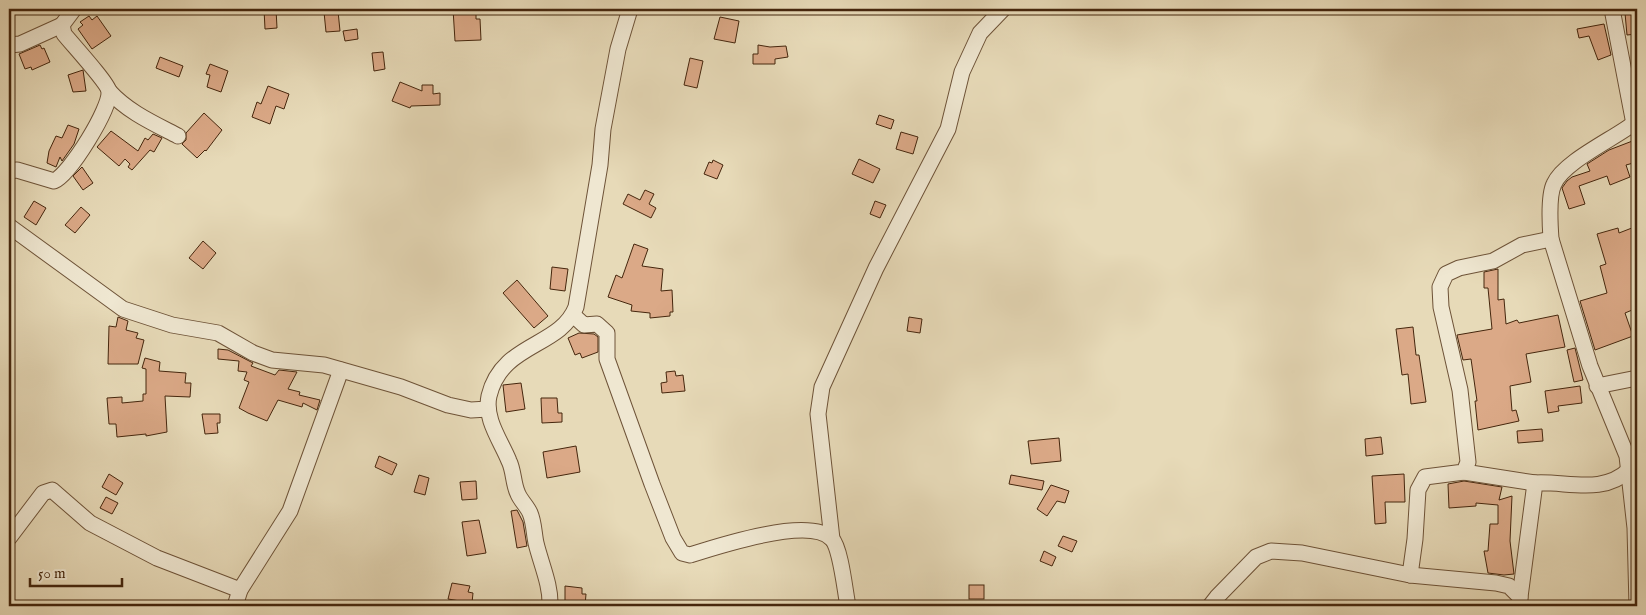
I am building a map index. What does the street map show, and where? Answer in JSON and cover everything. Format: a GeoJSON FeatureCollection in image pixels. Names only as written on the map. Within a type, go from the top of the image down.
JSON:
{"type":"FeatureCollection","features":[{"type":"Feature","properties":{"kind":"street"},"geometry":{"type":"LineString","coordinates":[[9,45],[20,44],[62,25],[74,9]]}},
{"type":"Feature","properties":{"kind":"street"},"geometry":{"type":"LineString","coordinates":[[550,606],[549,588],[539,557],[530,514],[518,494],[510,462],[488,409],[489,397],[498,375],[518,353],[567,325],[573,315],[594,197],[603,129],[618,49],[630,9]]}},
{"type":"Feature","properties":{"kind":"street"},"geometry":{"type":"LineString","coordinates":[[848,606],[832,540],[818,414],[822,387],[876,268],[948,128],[962,72],[980,33],[1003,9]]}},
{"type":"Feature","properties":{"kind":"street"},"geometry":{"type":"LineString","coordinates":[[1612,9],[1635,122],[1622,134],[1582,156],[1553,184],[1549,220],[1550,239],[1597,386],[1621,437],[1629,470],[1635,528],[1637,606]]}},
{"type":"Feature","properties":{"kind":"street"},"geometry":{"type":"LineString","coordinates":[[62,25],[64,34],[120,103],[137,115],[178,136]]}},
{"type":"Feature","properties":{"kind":"street"},"geometry":{"type":"LineString","coordinates":[[9,171],[17,170],[54,181],[61,178],[68,171],[90,137],[108,98],[109,91]]}},
{"type":"Feature","properties":{"kind":"street"},"geometry":{"type":"LineString","coordinates":[[9,226],[123,309],[172,325],[218,334],[253,353],[272,360],[324,365],[401,387],[448,405],[471,410],[488,409]]}},
{"type":"Feature","properties":{"kind":"street"},"geometry":{"type":"LineString","coordinates":[[1464,472],[1468,462],[1464,422],[1453,356],[1441,307],[1440,286],[1446,274],[1459,268],[1493,260],[1522,245],[1550,239]]}},
{"type":"Feature","properties":{"kind":"street"},"geometry":{"type":"LineString","coordinates":[[573,315],[584,325],[597,324],[607,333],[607,359],[659,502],[673,538],[682,553],[690,555],[786,531],[820,532],[832,540]]}},
{"type":"Feature","properties":{"kind":"street"},"geometry":{"type":"LineString","coordinates":[[235,606],[240,590],[290,511],[341,370]]}},
{"type":"Feature","properties":{"kind":"street"},"geometry":{"type":"LineString","coordinates":[[1597,386],[1637,378]]}},
{"type":"Feature","properties":{"kind":"street"},"geometry":{"type":"LineString","coordinates":[[1410,575],[1415,540],[1418,490],[1425,477],[1464,472],[1535,483],[1578,486],[1610,483],[1620,479],[1629,470]]}},
{"type":"Feature","properties":{"kind":"street"},"geometry":{"type":"LineString","coordinates":[[1520,602],[1535,483]]}},
{"type":"Feature","properties":{"kind":"street"},"geometry":{"type":"LineString","coordinates":[[9,538],[44,493],[52,490],[90,523],[99,528],[157,558],[240,590]]}},
{"type":"Feature","properties":{"kind":"street"},"geometry":{"type":"LineString","coordinates":[[1210,606],[1256,557],[1270,551],[1302,553],[1410,575],[1496,583],[1509,586],[1520,602]]}},
{"type":"Feature","properties":{"kind":"building"},"geometry":{"type":"Polygon","coordinates":[[[264,9],[276,9],[277,28],[265,29],[264,9]]]}},
{"type":"Feature","properties":{"kind":"building"},"geometry":{"type":"Polygon","coordinates":[[[453,9],[476,9],[476,19],[480,19],[481,40],[455,41],[453,9]]]}},
{"type":"Feature","properties":{"kind":"building"},"geometry":{"type":"Polygon","coordinates":[[[338,11],[340,31],[326,32],[324,12],[338,11]]]}},
{"type":"Feature","properties":{"kind":"building"},"geometry":{"type":"Polygon","coordinates":[[[1637,12],[1637,34],[1627,35],[1625,13],[1637,12]]]}},
{"type":"Feature","properties":{"kind":"building"},"geometry":{"type":"Polygon","coordinates":[[[89,16],[92,20],[97,16],[111,36],[92,49],[78,29],[83,25],[80,22],[89,16]]]}},
{"type":"Feature","properties":{"kind":"building"},"geometry":{"type":"Polygon","coordinates":[[[720,17],[739,21],[735,43],[714,39],[720,17]]]}},
{"type":"Feature","properties":{"kind":"building"},"geometry":{"type":"Polygon","coordinates":[[[1604,24],[1611,55],[1598,60],[1589,36],[1579,38],[1577,29],[1604,24]]]}},
{"type":"Feature","properties":{"kind":"building"},"geometry":{"type":"Polygon","coordinates":[[[357,29],[358,39],[345,41],[343,31],[357,29]]]}},
{"type":"Feature","properties":{"kind":"building"},"geometry":{"type":"Polygon","coordinates":[[[40,45],[42,49],[44,48],[50,62],[32,70],[31,67],[25,69],[19,54],[40,45]]]}},
{"type":"Feature","properties":{"kind":"building"},"geometry":{"type":"Polygon","coordinates":[[[758,45],[770,47],[786,46],[788,57],[775,59],[775,64],[753,64],[753,54],[758,54],[758,45]]]}},
{"type":"Feature","properties":{"kind":"building"},"geometry":{"type":"Polygon","coordinates":[[[383,52],[385,69],[374,71],[372,53],[383,52]]]}},
{"type":"Feature","properties":{"kind":"building"},"geometry":{"type":"Polygon","coordinates":[[[160,57],[183,66],[179,77],[156,68],[160,57]]]}},
{"type":"Feature","properties":{"kind":"building"},"geometry":{"type":"Polygon","coordinates":[[[690,58],[703,61],[697,88],[684,85],[690,58]]]}},
{"type":"Feature","properties":{"kind":"building"},"geometry":{"type":"Polygon","coordinates":[[[210,64],[228,71],[221,92],[207,87],[210,75],[206,74],[210,64]]]}},
{"type":"Feature","properties":{"kind":"building"},"geometry":{"type":"Polygon","coordinates":[[[83,70],[86,91],[73,92],[68,75],[83,70]]]}},
{"type":"Feature","properties":{"kind":"building"},"geometry":{"type":"Polygon","coordinates":[[[400,82],[422,91],[422,85],[433,85],[433,94],[440,93],[440,105],[411,106],[410,108],[392,101],[400,82]]]}},
{"type":"Feature","properties":{"kind":"building"},"geometry":{"type":"Polygon","coordinates":[[[268,86],[289,94],[284,109],[276,106],[270,124],[252,117],[257,102],[261,104],[268,86]]]}},
{"type":"Feature","properties":{"kind":"building"},"geometry":{"type":"Polygon","coordinates":[[[204,113],[222,130],[206,151],[197,158],[182,144],[186,140],[186,133],[204,113]]]}},
{"type":"Feature","properties":{"kind":"building"},"geometry":{"type":"Polygon","coordinates":[[[879,115],[894,120],[891,129],[876,124],[879,115]]]}},
{"type":"Feature","properties":{"kind":"building"},"geometry":{"type":"Polygon","coordinates":[[[68,125],[79,129],[74,144],[62,161],[60,157],[56,167],[47,163],[49,151],[56,136],[62,138],[68,125]]]}},
{"type":"Feature","properties":{"kind":"building"},"geometry":{"type":"Polygon","coordinates":[[[111,131],[138,151],[145,138],[148,140],[153,134],[162,138],[154,152],[150,150],[132,170],[128,167],[130,164],[125,159],[119,166],[97,147],[111,131]]]}},
{"type":"Feature","properties":{"kind":"building"},"geometry":{"type":"Polygon","coordinates":[[[901,132],[918,137],[913,154],[896,149],[901,132]]]}},
{"type":"Feature","properties":{"kind":"building"},"geometry":{"type":"Polygon","coordinates":[[[1635,140],[1637,162],[1626,165],[1630,177],[1610,185],[1607,176],[1579,186],[1585,204],[1569,209],[1562,188],[1567,181],[1572,177],[1590,171],[1587,164],[1609,150],[1635,140]]]}},
{"type":"Feature","properties":{"kind":"building"},"geometry":{"type":"Polygon","coordinates":[[[859,159],[880,169],[873,183],[852,174],[859,159]]]}},
{"type":"Feature","properties":{"kind":"building"},"geometry":{"type":"Polygon","coordinates":[[[713,160],[723,165],[717,179],[704,174],[709,162],[712,163],[713,160]]]}},
{"type":"Feature","properties":{"kind":"building"},"geometry":{"type":"Polygon","coordinates":[[[82,167],[93,183],[83,190],[73,176],[82,167]]]}},
{"type":"Feature","properties":{"kind":"building"},"geometry":{"type":"Polygon","coordinates":[[[645,190],[654,194],[649,204],[656,208],[651,218],[623,204],[628,194],[640,200],[645,190]]]}},
{"type":"Feature","properties":{"kind":"building"},"geometry":{"type":"Polygon","coordinates":[[[34,201],[46,208],[36,225],[24,217],[34,201]]]}},
{"type":"Feature","properties":{"kind":"building"},"geometry":{"type":"Polygon","coordinates":[[[875,201],[886,205],[880,218],[870,214],[875,201]]]}},
{"type":"Feature","properties":{"kind":"building"},"geometry":{"type":"Polygon","coordinates":[[[81,207],[90,215],[75,233],[65,225],[81,207]]]}},
{"type":"Feature","properties":{"kind":"building"},"geometry":{"type":"Polygon","coordinates":[[[1637,226],[1637,250],[1634,251],[1637,260],[1637,308],[1625,313],[1633,336],[1595,350],[1580,301],[1607,293],[1600,266],[1606,264],[1597,234],[1618,228],[1619,233],[1637,226]]]}},
{"type":"Feature","properties":{"kind":"building"},"geometry":{"type":"Polygon","coordinates":[[[203,241],[216,253],[203,269],[189,258],[203,241]]]}},
{"type":"Feature","properties":{"kind":"building"},"geometry":{"type":"Polygon","coordinates":[[[634,244],[648,249],[642,266],[663,269],[661,291],[672,290],[673,312],[670,312],[670,316],[650,318],[650,313],[631,311],[632,305],[608,297],[616,275],[622,278],[634,244]]]}},
{"type":"Feature","properties":{"kind":"building"},"geometry":{"type":"Polygon","coordinates":[[[552,267],[568,269],[565,291],[550,289],[552,267]]]}},
{"type":"Feature","properties":{"kind":"building"},"geometry":{"type":"Polygon","coordinates":[[[1498,269],[1498,300],[1504,299],[1506,324],[1517,320],[1519,323],[1558,315],[1565,347],[1526,354],[1531,382],[1510,386],[1512,411],[1516,410],[1519,421],[1478,430],[1475,401],[1477,401],[1471,359],[1463,360],[1457,335],[1492,329],[1488,288],[1484,288],[1484,272],[1498,269]]]}},
{"type":"Feature","properties":{"kind":"building"},"geometry":{"type":"Polygon","coordinates":[[[517,280],[548,316],[534,328],[503,293],[517,280]]]}},
{"type":"Feature","properties":{"kind":"building"},"geometry":{"type":"Polygon","coordinates":[[[118,317],[128,321],[126,330],[138,333],[136,338],[144,340],[138,364],[108,364],[109,326],[116,327],[118,317]]]}},
{"type":"Feature","properties":{"kind":"building"},"geometry":{"type":"Polygon","coordinates":[[[909,317],[922,319],[920,333],[907,331],[909,317]]]}},
{"type":"Feature","properties":{"kind":"building"},"geometry":{"type":"Polygon","coordinates":[[[1413,327],[1416,355],[1419,355],[1426,402],[1411,404],[1408,374],[1402,375],[1396,329],[1413,327]]]}},
{"type":"Feature","properties":{"kind":"building"},"geometry":{"type":"Polygon","coordinates":[[[579,333],[594,334],[598,337],[598,352],[582,358],[580,353],[575,355],[568,338],[579,333]]]}},
{"type":"Feature","properties":{"kind":"building"},"geometry":{"type":"Polygon","coordinates":[[[1575,348],[1583,380],[1574,382],[1567,350],[1575,348]]]}},
{"type":"Feature","properties":{"kind":"building"},"geometry":{"type":"Polygon","coordinates":[[[218,349],[228,350],[253,363],[251,366],[275,375],[279,370],[297,372],[288,389],[300,392],[299,395],[320,400],[317,410],[303,403],[302,407],[278,400],[267,421],[239,408],[249,382],[244,380],[247,372],[238,371],[239,361],[218,359],[218,349]]]}},
{"type":"Feature","properties":{"kind":"building"},"geometry":{"type":"Polygon","coordinates":[[[145,358],[160,362],[159,371],[186,373],[185,383],[191,383],[190,397],[165,396],[167,432],[146,436],[146,434],[117,437],[116,424],[109,424],[107,398],[122,397],[122,403],[143,401],[143,394],[146,394],[146,369],[142,368],[145,358]]]}},
{"type":"Feature","properties":{"kind":"building"},"geometry":{"type":"Polygon","coordinates":[[[675,371],[676,376],[683,375],[685,391],[662,393],[661,383],[667,382],[666,372],[675,371]]]}},
{"type":"Feature","properties":{"kind":"building"},"geometry":{"type":"Polygon","coordinates":[[[521,383],[525,409],[506,412],[503,385],[521,383]]]}},
{"type":"Feature","properties":{"kind":"building"},"geometry":{"type":"Polygon","coordinates":[[[1580,386],[1582,403],[1558,406],[1559,411],[1548,413],[1545,391],[1580,386]]]}},
{"type":"Feature","properties":{"kind":"building"},"geometry":{"type":"Polygon","coordinates":[[[541,398],[557,398],[558,413],[562,413],[562,422],[542,423],[541,398]]]}},
{"type":"Feature","properties":{"kind":"building"},"geometry":{"type":"Polygon","coordinates":[[[202,414],[220,414],[220,423],[217,423],[218,433],[205,434],[202,414]]]}},
{"type":"Feature","properties":{"kind":"building"},"geometry":{"type":"Polygon","coordinates":[[[1542,429],[1543,441],[1518,443],[1517,431],[1542,429]]]}},
{"type":"Feature","properties":{"kind":"building"},"geometry":{"type":"Polygon","coordinates":[[[1381,437],[1383,454],[1366,456],[1365,439],[1381,437]]]}},
{"type":"Feature","properties":{"kind":"building"},"geometry":{"type":"Polygon","coordinates":[[[1059,438],[1061,461],[1031,464],[1028,441],[1059,438]]]}},
{"type":"Feature","properties":{"kind":"building"},"geometry":{"type":"Polygon","coordinates":[[[576,446],[580,472],[547,478],[543,452],[576,446]]]}},
{"type":"Feature","properties":{"kind":"building"},"geometry":{"type":"Polygon","coordinates":[[[379,456],[397,464],[392,475],[375,467],[379,456]]]}},
{"type":"Feature","properties":{"kind":"building"},"geometry":{"type":"Polygon","coordinates":[[[109,474],[123,483],[116,495],[102,487],[109,474]]]}},
{"type":"Feature","properties":{"kind":"building"},"geometry":{"type":"Polygon","coordinates":[[[1404,474],[1405,502],[1385,502],[1386,523],[1375,524],[1372,476],[1404,474]]]}},
{"type":"Feature","properties":{"kind":"building"},"geometry":{"type":"Polygon","coordinates":[[[419,475],[429,478],[425,495],[414,492],[419,475]]]}},
{"type":"Feature","properties":{"kind":"building"},"geometry":{"type":"Polygon","coordinates":[[[1011,475],[1044,481],[1042,490],[1009,484],[1011,475]]]}},
{"type":"Feature","properties":{"kind":"building"},"geometry":{"type":"Polygon","coordinates":[[[476,481],[477,499],[462,500],[460,482],[476,481]]]}},
{"type":"Feature","properties":{"kind":"building"},"geometry":{"type":"Polygon","coordinates":[[[1464,481],[1502,487],[1499,500],[1512,496],[1510,541],[1514,574],[1488,573],[1484,551],[1488,551],[1490,524],[1498,524],[1498,505],[1476,503],[1476,506],[1449,508],[1448,484],[1464,481]]]}},
{"type":"Feature","properties":{"kind":"building"},"geometry":{"type":"Polygon","coordinates":[[[1051,485],[1069,491],[1065,503],[1057,501],[1047,516],[1037,509],[1051,485]]]}},
{"type":"Feature","properties":{"kind":"building"},"geometry":{"type":"Polygon","coordinates":[[[106,497],[118,503],[112,514],[100,508],[106,497]]]}},
{"type":"Feature","properties":{"kind":"building"},"geometry":{"type":"Polygon","coordinates":[[[517,510],[523,522],[527,546],[517,548],[511,511],[517,510]]]}},
{"type":"Feature","properties":{"kind":"building"},"geometry":{"type":"Polygon","coordinates":[[[479,520],[486,553],[467,556],[462,522],[479,520]]]}},
{"type":"Feature","properties":{"kind":"building"},"geometry":{"type":"Polygon","coordinates":[[[1063,536],[1077,541],[1072,552],[1058,546],[1063,536]]]}},
{"type":"Feature","properties":{"kind":"building"},"geometry":{"type":"Polygon","coordinates":[[[1044,551],[1056,557],[1052,566],[1040,561],[1044,551]]]}},
{"type":"Feature","properties":{"kind":"building"},"geometry":{"type":"Polygon","coordinates":[[[452,583],[470,586],[468,592],[473,593],[472,603],[448,599],[452,583]]]}},
{"type":"Feature","properties":{"kind":"building"},"geometry":{"type":"Polygon","coordinates":[[[969,585],[984,585],[984,599],[969,599],[969,585]]]}},
{"type":"Feature","properties":{"kind":"building"},"geometry":{"type":"Polygon","coordinates":[[[565,586],[582,588],[582,594],[586,594],[585,606],[565,606],[565,586]]]}}]}
